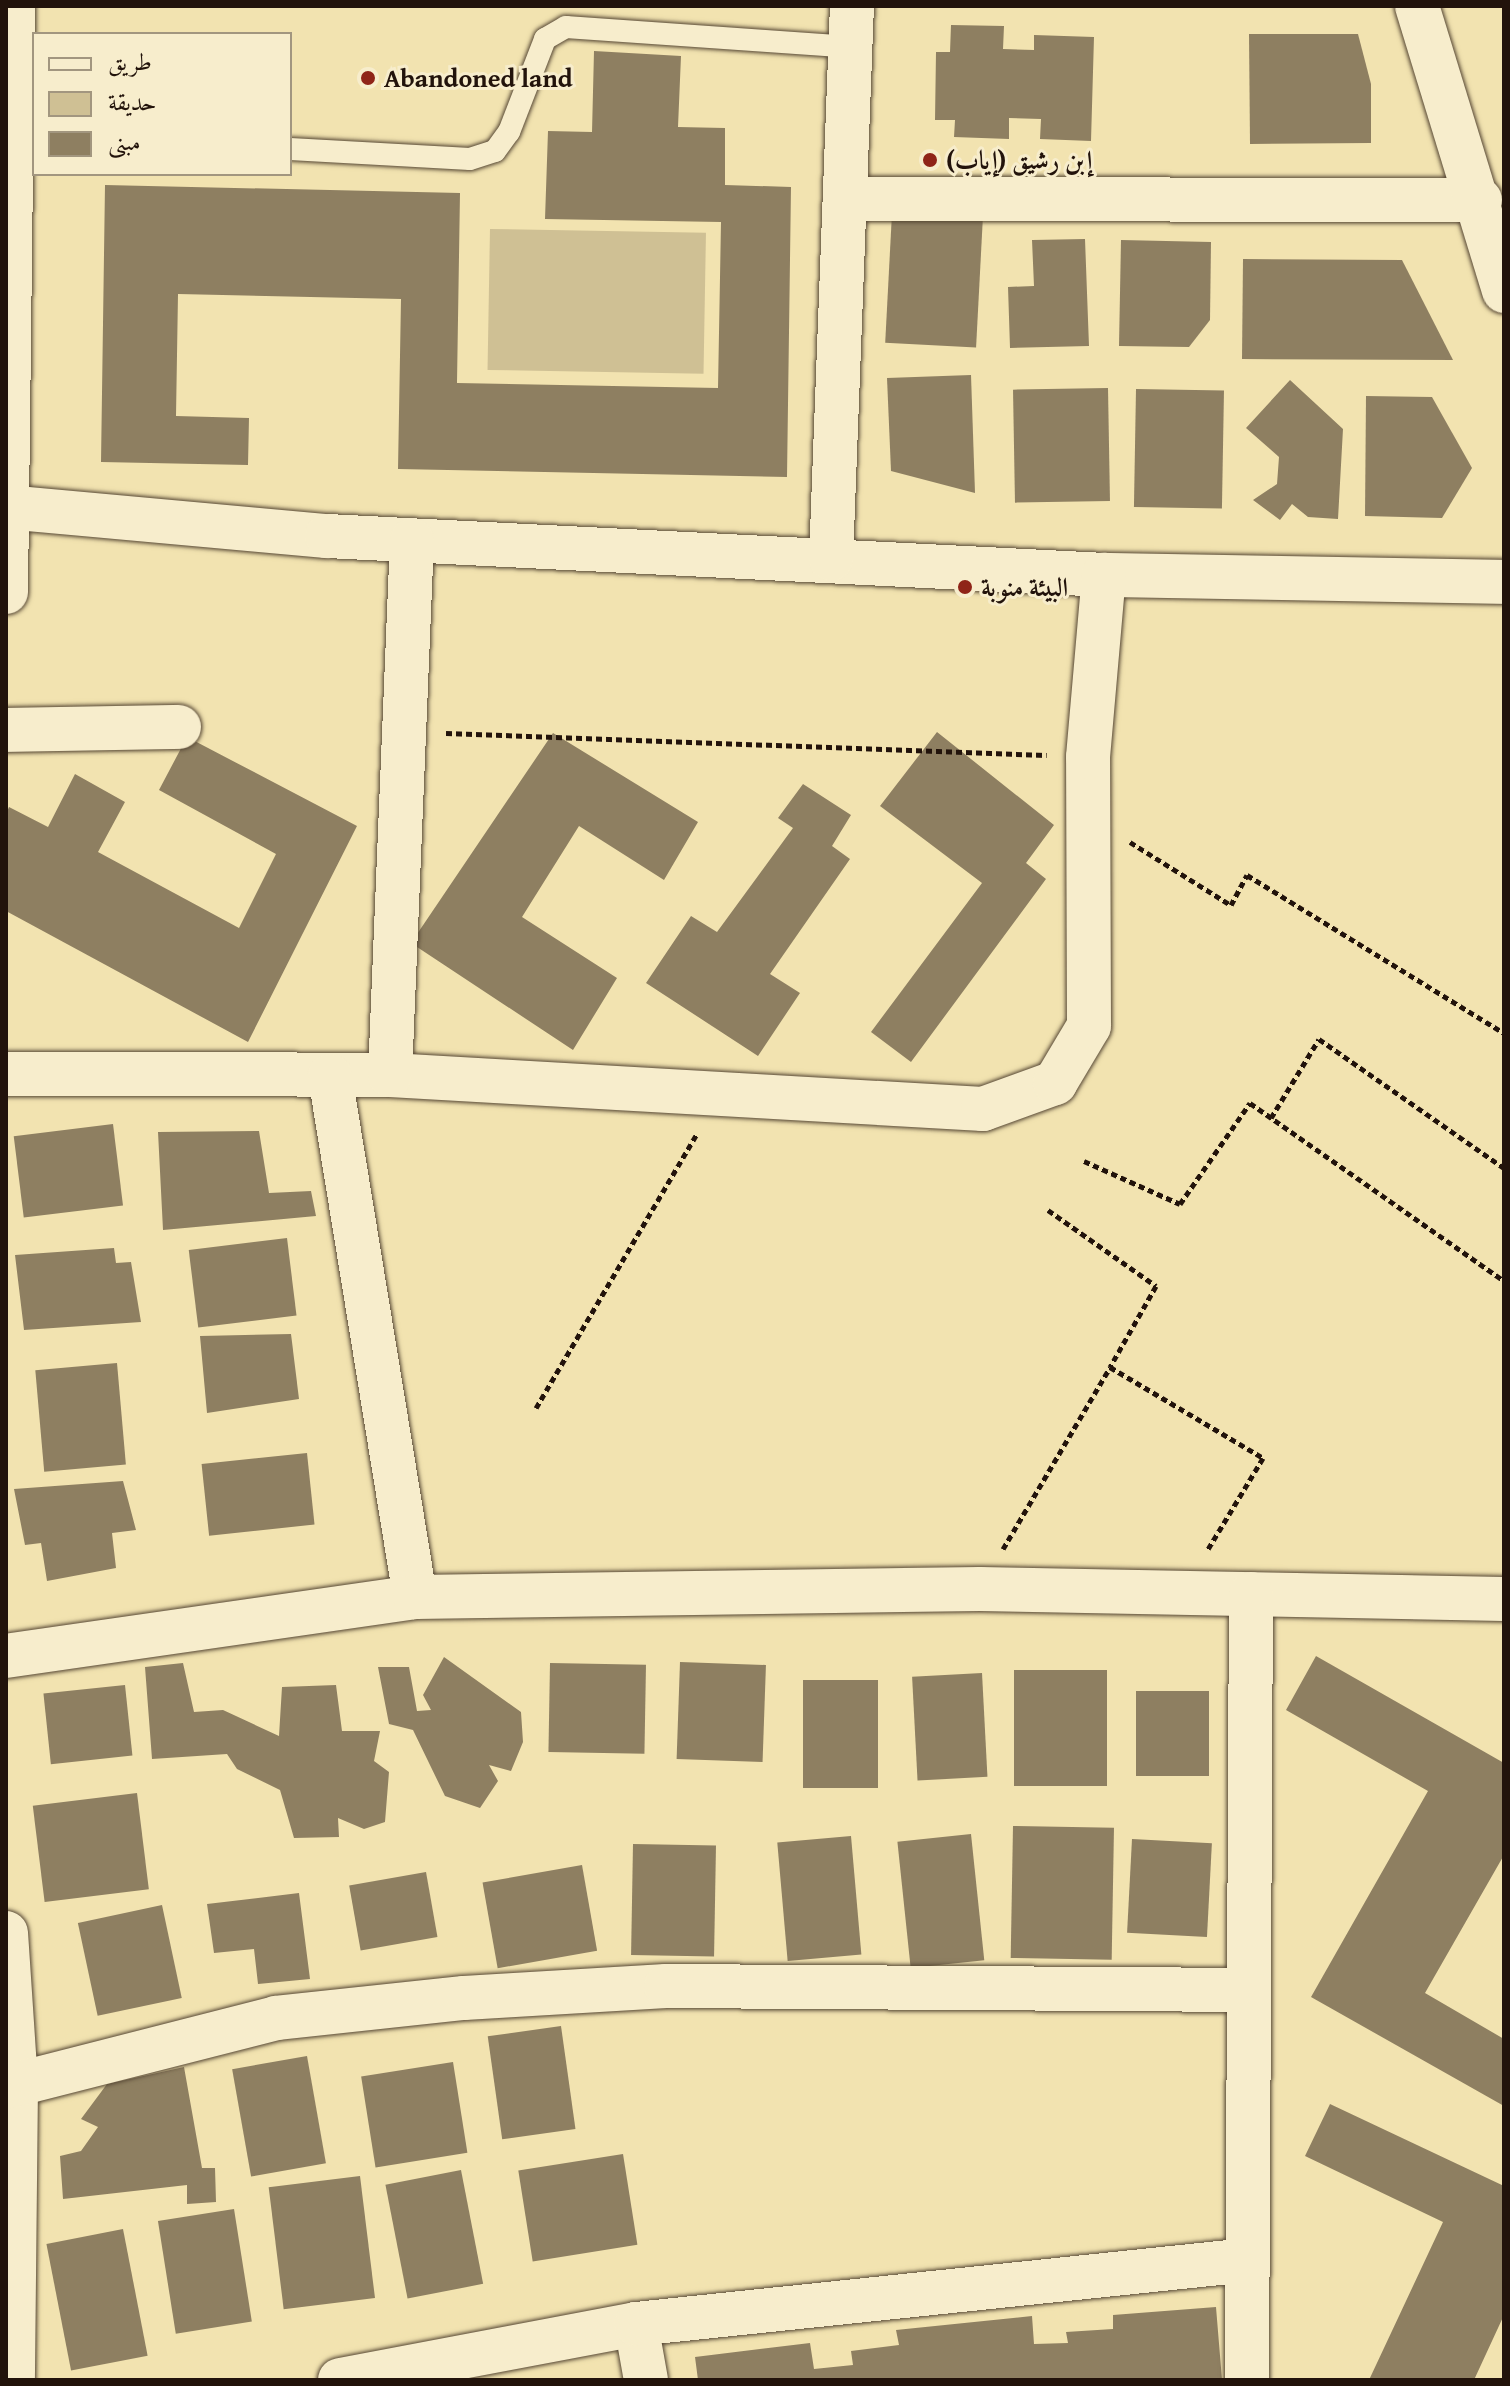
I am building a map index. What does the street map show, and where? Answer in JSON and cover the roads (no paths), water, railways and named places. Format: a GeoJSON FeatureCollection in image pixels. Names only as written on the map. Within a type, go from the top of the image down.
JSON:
{"type":"FeatureCollection","features":[{"type":"Feature","properties":{"kind":"street"},"geometry":{"type":"LineString","coordinates":[[6,592],[24,134],[13,6]]}},
{"type":"Feature","properties":{"kind":"street"},"geometry":{"type":"LineString","coordinates":[[1417,6],[1480,200],[1504,291]]}},
{"type":"Feature","properties":{"kind":"street"},"geometry":{"type":"LineString","coordinates":[[831,559],[848,199],[851,27]]}},
{"type":"Feature","properties":{"kind":"street"},"geometry":{"type":"LineString","coordinates":[[848,199],[1480,200]]}},
{"type":"Feature","properties":{"kind":"street"},"geometry":{"type":"LineString","coordinates":[[7,507],[412,540],[1104,575],[1504,582]]}},
{"type":"Feature","properties":{"kind":"street"},"geometry":{"type":"LineString","coordinates":[[390,1075],[401,731],[412,540]]}},
{"type":"Feature","properties":{"kind":"street"},"geometry":{"type":"LineString","coordinates":[[6,1074],[390,1075],[983,1109],[1055,1083],[1089,1026],[1088,757],[1104,575]]}},
{"type":"Feature","properties":{"kind":"street"},"geometry":{"type":"LineString","coordinates":[[6,730],[179,727]]}},
{"type":"Feature","properties":{"kind":"street"},"geometry":{"type":"LineString","coordinates":[[330,1076],[415,1597]]}},
{"type":"Feature","properties":{"kind":"street"},"geometry":{"type":"LineString","coordinates":[[6,1656],[415,1597],[980,1589],[1504,1599]]}},
{"type":"Feature","properties":{"kind":"street"},"geometry":{"type":"LineString","coordinates":[[1247,2380],[1251,1594]]}},
{"type":"Feature","properties":{"kind":"street"},"geometry":{"type":"LineString","coordinates":[[6,1933],[11,2086],[13,2380]]}},
{"type":"Feature","properties":{"kind":"street"},"geometry":{"type":"LineString","coordinates":[[11,2086],[276,2018],[464,1998],[666,1986],[1249,1990]]}},
{"type":"Feature","properties":{"kind":"street"},"geometry":{"type":"LineString","coordinates":[[340,2380],[636,2324],[1248,2260]]}},
{"type":"Feature","properties":{"kind":"street"},"geometry":{"type":"LineString","coordinates":[[636,2324],[646,2380]]}},
{"type":"Feature","properties":{"kind":"lane"},"geometry":{"type":"LineString","coordinates":[[292,149],[470,159],[495,151],[509,132],[545,39],[566,27],[851,27]]}},
{"type":"Feature","properties":{"kind":"place","name":"Abandoned land"},"geometry":{"type":"Point","coordinates":[368,78]}},
{"type":"Feature","properties":{"kind":"place","name":"إبن رشيق (إياب)"},"geometry":{"type":"Point","coordinates":[930,160]}},
{"type":"Feature","properties":{"kind":"place","name":"البيئة منوبة"},"geometry":{"type":"Point","coordinates":[965,587]}}]}
